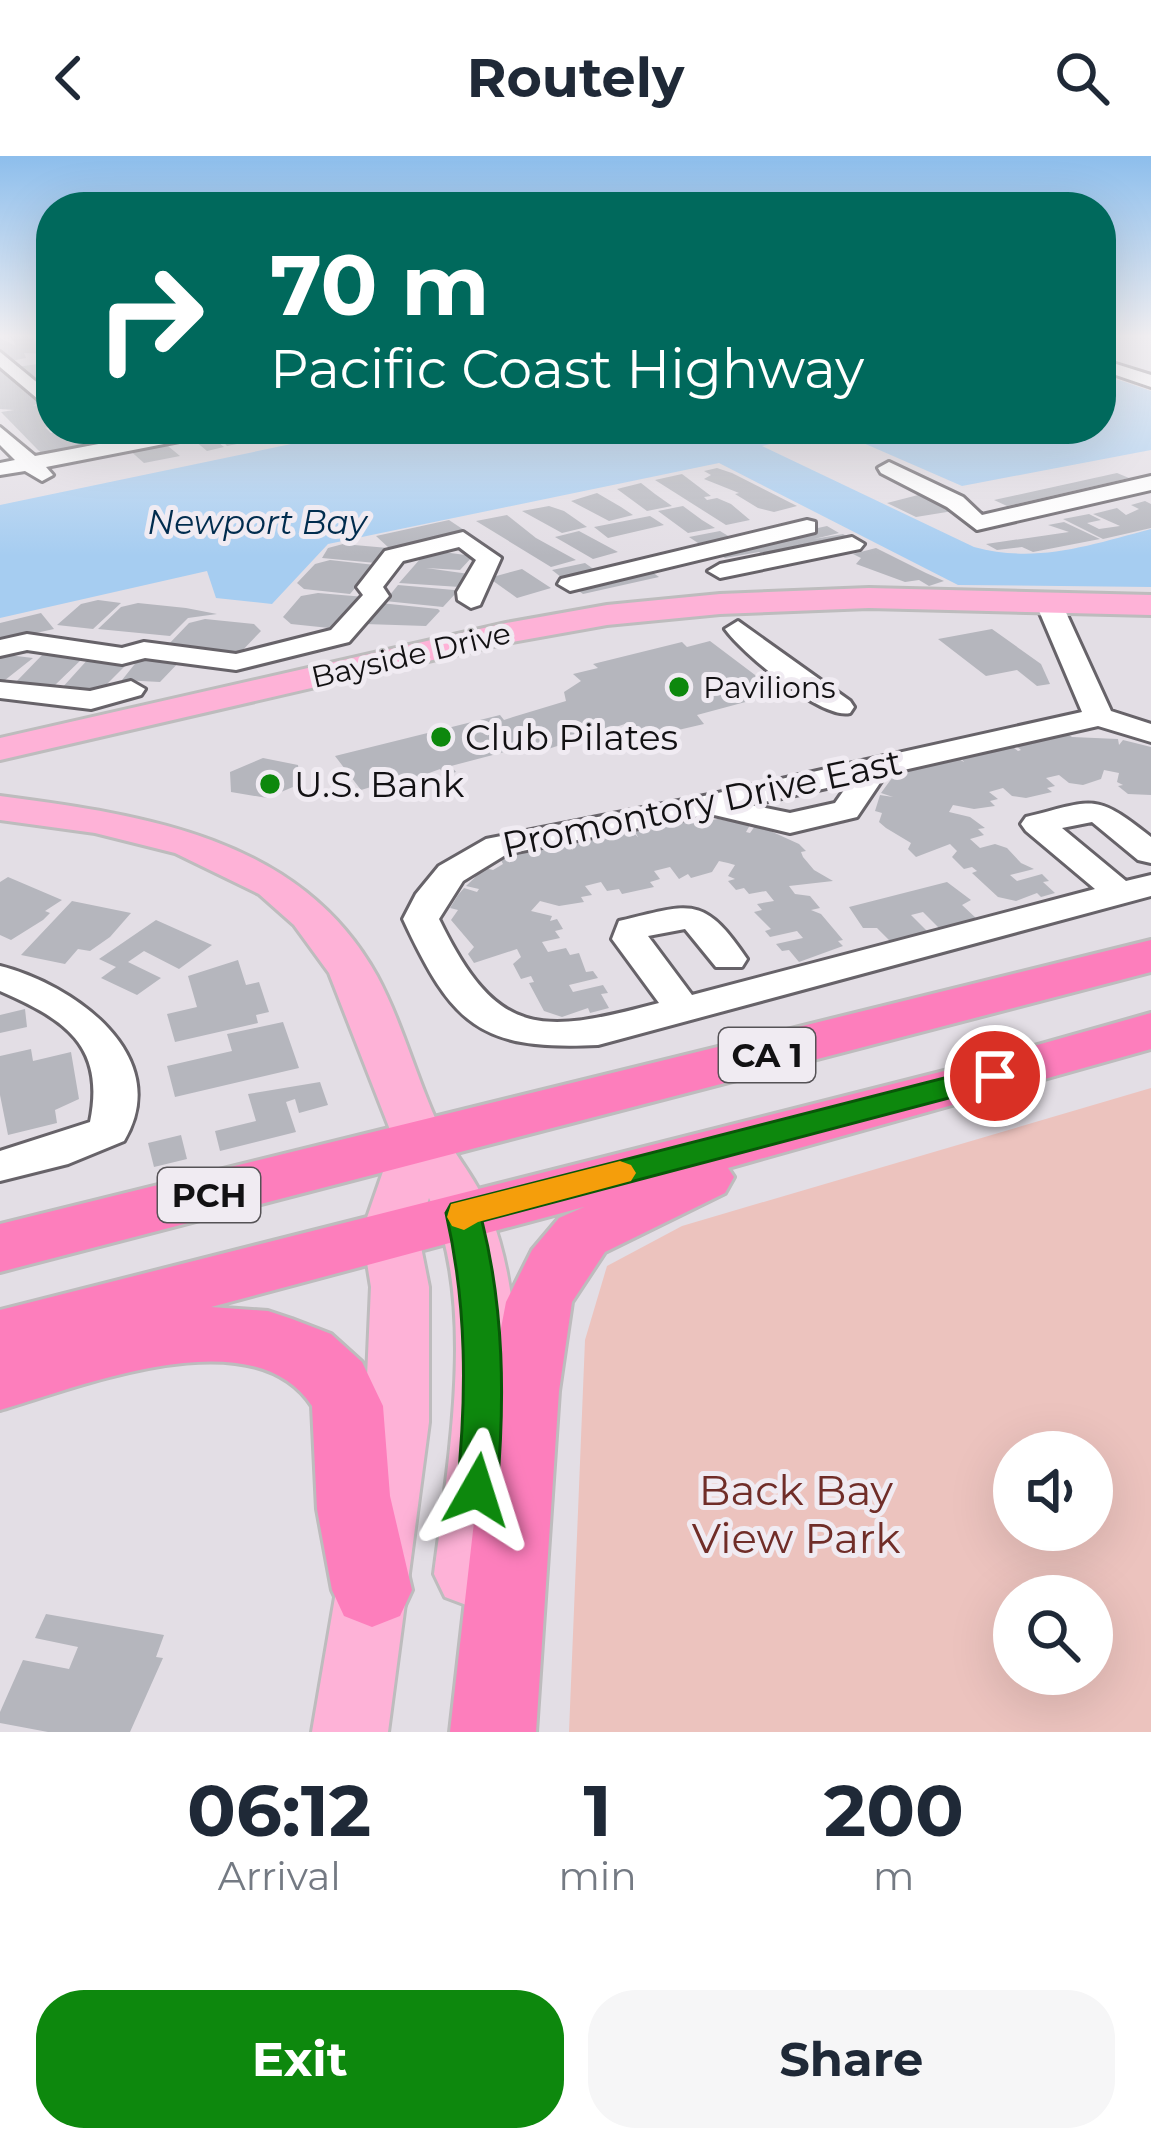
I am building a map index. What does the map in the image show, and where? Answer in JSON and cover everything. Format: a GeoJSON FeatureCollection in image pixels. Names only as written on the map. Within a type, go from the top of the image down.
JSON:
{"type":"FeatureCollection","features":[{"type":"Feature","properties":{"kind":"highway","name":"CA 1"},"geometry":{"type":"LineString","coordinates":[[419,1143],[1151,956]]}},
{"type":"Feature","properties":{"kind":"highway","name":"CA 1"},"geometry":{"type":"LineString","coordinates":[[390,1232],[857,1112],[1151,1030]]}},
{"type":"Feature","properties":{"kind":"highway"},"geometry":{"type":"LineString","coordinates":[[493,1732],[524,1391],[539,1302],[555,1268],[583,1235],[662,1194],[857,1112]]}},
{"type":"Feature","properties":{"kind":"highway","name":"PCH"},"geometry":{"type":"LineString","coordinates":[[0,1248],[419,1143]]}},
{"type":"Feature","properties":{"kind":"highway","name":"PCH"},"geometry":{"type":"LineString","coordinates":[[0,1336],[390,1232]]}},
{"type":"Feature","properties":{"kind":"highway"},"geometry":{"type":"LineString","coordinates":[[0,1381],[185,1336],[238,1333],[293,1345],[338,1383],[349,1414],[351,1480],[371,1590]]}},
{"type":"Feature","properties":{"kind":"main road","name":"Bayside Drive"},"geometry":{"type":"LineString","coordinates":[[0,749],[67,716],[555,623],[729,617],[827,602],[1151,616]]}},
{"type":"Feature","properties":{"kind":"main road","name":"Bayside Drive"},"geometry":{"type":"LineString","coordinates":[[1052,611],[1151,604]]}},
{"type":"Feature","properties":{"kind":"main road"},"geometry":{"type":"LineString","coordinates":[[0,763],[67,716]]}},
{"type":"Feature","properties":{"kind":"main road"},"geometry":{"type":"LineString","coordinates":[[0,808],[98,821],[183,840],[220,855],[283,892],[344,958],[419,1143],[463,1213],[476,1268],[486,1402],[454,1732]]}},
{"type":"Feature","properties":{"kind":"main road"},"geometry":{"type":"LineString","coordinates":[[350,1732],[397,1422],[400,1288],[390,1232],[419,1143]]}},
{"type":"Feature","properties":{"kind":"street"},"geometry":{"type":"LineString","coordinates":[[0,434],[49,482]]}},
{"type":"Feature","properties":{"kind":"street"},"geometry":{"type":"LineString","coordinates":[[96,444],[101,449]]}},
{"type":"Feature","properties":{"kind":"street"},"geometry":{"type":"LineString","coordinates":[[0,469],[122,444]]}},
{"type":"Feature","properties":{"kind":"street"},"geometry":{"type":"LineString","coordinates":[[182,444],[194,453]]}},
{"type":"Feature","properties":{"kind":"street"},"geometry":{"type":"LineString","coordinates":[[955,502],[1151,461]]}},
{"type":"Feature","properties":{"kind":"street"},"geometry":{"type":"LineString","coordinates":[[889,468],[955,502],[977,523],[1151,483]]}},
{"type":"Feature","properties":{"kind":"street"},"geometry":{"type":"LineString","coordinates":[[570,584],[807,527]]}},
{"type":"Feature","properties":{"kind":"street"},"geometry":{"type":"LineString","coordinates":[[0,648],[27,642],[122,656],[144,650],[236,662],[340,636],[376,596],[370,587],[394,556],[463,539],[489,558],[470,592],[471,600]]}},
{"type":"Feature","properties":{"kind":"street"},"geometry":{"type":"LineString","coordinates":[[693,577],[852,544]]}},
{"type":"Feature","properties":{"kind":"street"},"geometry":{"type":"LineString","coordinates":[[665,559],[693,577],[750,644],[840,707]]}},
{"type":"Feature","properties":{"kind":"street"},"geometry":{"type":"LineString","coordinates":[[747,565],[774,582]]}},
{"type":"Feature","properties":{"kind":"street"},"geometry":{"type":"LineString","coordinates":[[1052,611],[1099,717]]}},
{"type":"Feature","properties":{"kind":"street"},"geometry":{"type":"LineString","coordinates":[[10,691],[16,709],[55,707],[67,716],[91,700],[131,689]]}},
{"type":"Feature","properties":{"kind":"street","name":"Promontory Drive East"},"geometry":{"type":"LineString","coordinates":[[1136,890],[598,1032],[560,1036],[502,1025],[482,1016],[452,986],[422,920],[428,899],[466,859],[498,846],[709,805],[1099,717],[1151,733]]}},
{"type":"Feature","properties":{"kind":"street"},"geometry":{"type":"LineString","coordinates":[[1136,890],[1037,824],[1098,811],[1150,853]]}},
{"type":"Feature","properties":{"kind":"street"},"geometry":{"type":"LineString","coordinates":[[684,1010],[630,939],[632,929],[690,917],[703,924],[730,959]]}},
{"type":"Feature","properties":{"kind":"street"},"geometry":{"type":"LineString","coordinates":[[0,977],[61,1003],[98,1033],[118,1101],[109,1131],[53,1153],[0,1166]]}},
{"type":"Feature","properties":{"kind":"green space","name":"Back Bay View Park"},"geometry":{"type":"Polygon","coordinates":[[[1151,1088],[1151,1732],[569,1732],[585,1340],[607,1266],[682,1226],[1151,1088]]]}},
{"type":"Feature","properties":{"kind":"water"},"geometry":{"type":"Polygon","coordinates":[[[1116,410],[1151,410],[1151,450],[962,486],[865,444],[1116,444],[1116,410]]]}},
{"type":"Feature","properties":{"kind":"water","name":"Newport Bay"},"geometry":{"type":"Polygon","coordinates":[[[291,444],[770,444],[762,446],[974,547],[1042,553],[1151,529],[1151,587],[958,585],[719,463],[328,544],[272,604],[216,598],[207,571],[0,618],[0,505],[291,444]]]}},
{"type":"Feature","properties":{"kind":"building"},"geometry":{"type":"Polygon","coordinates":[[[8,410],[36,410],[36,444],[91,444],[96,449],[44,455],[1,412],[14,410],[8,410]]]}},
{"type":"Feature","properties":{"kind":"building"},"geometry":{"type":"Polygon","coordinates":[[[166,444],[180,456],[144,463],[127,448],[166,444]]]}},
{"type":"Feature","properties":{"kind":"building"},"geometry":{"type":"Polygon","coordinates":[[[199,444],[224,447],[207,451],[199,444]]]}},
{"type":"Feature","properties":{"kind":"building"},"geometry":{"type":"Polygon","coordinates":[[[717,468],[797,506],[774,512],[758,508],[735,494],[739,493],[704,479],[711,475],[704,471],[717,468]]]}},
{"type":"Feature","properties":{"kind":"building"},"geometry":{"type":"Polygon","coordinates":[[[1117,473],[1129,478],[1007,506],[994,500],[1117,473]]]}},
{"type":"Feature","properties":{"kind":"building"},"geometry":{"type":"Polygon","coordinates":[[[682,474],[711,496],[704,497],[707,500],[717,498],[731,504],[750,520],[726,525],[655,480],[682,474]]]}},
{"type":"Feature","properties":{"kind":"building"},"geometry":{"type":"Polygon","coordinates":[[[641,483],[672,506],[647,511],[617,489],[641,483]]]}},
{"type":"Feature","properties":{"kind":"building"},"geometry":{"type":"Polygon","coordinates":[[[597,493],[633,515],[609,521],[571,501],[597,493]]]}},
{"type":"Feature","properties":{"kind":"building"},"geometry":{"type":"Polygon","coordinates":[[[922,494],[953,511],[916,517],[887,503],[922,494]]]}},
{"type":"Feature","properties":{"kind":"building"},"geometry":{"type":"Polygon","coordinates":[[[1151,504],[1151,528],[1103,539],[1063,519],[1089,514],[1101,520],[1087,523],[1099,529],[1120,526],[1093,514],[1117,508],[1126,515],[1139,509],[1131,505],[1151,504]]]}},
{"type":"Feature","properties":{"kind":"building"},"geometry":{"type":"Polygon","coordinates":[[[549,506],[587,527],[562,533],[522,511],[549,506]]]}},
{"type":"Feature","properties":{"kind":"building"},"geometry":{"type":"Polygon","coordinates":[[[683,506],[715,528],[688,533],[658,511],[683,506]]]}},
{"type":"Feature","properties":{"kind":"building"},"geometry":{"type":"Polygon","coordinates":[[[507,515],[576,560],[551,567],[476,521],[507,515]]]}},
{"type":"Feature","properties":{"kind":"building"},"geometry":{"type":"Polygon","coordinates":[[[650,516],[664,525],[608,538],[594,527],[650,516]]]}},
{"type":"Feature","properties":{"kind":"building"},"geometry":{"type":"Polygon","coordinates":[[[449,520],[467,532],[401,550],[389,548],[376,536],[449,520]]]}},
{"type":"Feature","properties":{"kind":"building"},"geometry":{"type":"Polygon","coordinates":[[[1064,522],[1100,539],[1033,552],[1022,547],[997,550],[986,544],[1069,532],[1048,525],[1064,522]]]}},
{"type":"Feature","properties":{"kind":"building"},"geometry":{"type":"Polygon","coordinates":[[[827,526],[839,533],[814,539],[843,534],[853,540],[770,559],[759,552],[725,558],[713,551],[827,526]]]}},
{"type":"Feature","properties":{"kind":"building"},"geometry":{"type":"Polygon","coordinates":[[[579,531],[618,552],[593,559],[555,537],[579,531]]]}},
{"type":"Feature","properties":{"kind":"building"},"geometry":{"type":"Polygon","coordinates":[[[720,531],[735,540],[704,547],[689,537],[720,531]]]}},
{"type":"Feature","properties":{"kind":"building"},"geometry":{"type":"Polygon","coordinates":[[[343,544],[388,548],[376,563],[322,558],[328,548],[343,544]]]}},
{"type":"Feature","properties":{"kind":"building"},"geometry":{"type":"Polygon","coordinates":[[[876,548],[944,581],[929,586],[919,580],[905,582],[856,564],[861,558],[853,554],[876,548]]]}},
{"type":"Feature","properties":{"kind":"building"},"geometry":{"type":"Polygon","coordinates":[[[428,550],[473,556],[460,570],[426,568],[469,574],[460,587],[399,583],[428,550]]]}},
{"type":"Feature","properties":{"kind":"building"},"geometry":{"type":"Polygon","coordinates":[[[330,560],[375,565],[350,594],[304,589],[297,583],[315,564],[330,560]]]}},
{"type":"Feature","properties":{"kind":"building"},"geometry":{"type":"Polygon","coordinates":[[[585,563],[599,573],[566,581],[552,570],[585,563]]]}},
{"type":"Feature","properties":{"kind":"building"},"geometry":{"type":"Polygon","coordinates":[[[522,569],[551,588],[517,598],[489,578],[522,569]]]}},
{"type":"Feature","properties":{"kind":"building"},"geometry":{"type":"Polygon","coordinates":[[[648,569],[659,577],[583,594],[572,586],[648,569]]]}},
{"type":"Feature","properties":{"kind":"building"},"geometry":{"type":"Polygon","coordinates":[[[398,585],[457,592],[443,607],[385,601],[398,585]]]}},
{"type":"Feature","properties":{"kind":"building"},"geometry":{"type":"Polygon","coordinates":[[[301,596],[365,597],[339,629],[291,624],[283,617],[301,596]]]}},
{"type":"Feature","properties":{"kind":"building"},"geometry":{"type":"Polygon","coordinates":[[[121,603],[93,629],[57,625],[81,604],[121,603]]]}},
{"type":"Feature","properties":{"kind":"building"},"geometry":{"type":"Polygon","coordinates":[[[138,603],[217,614],[188,618],[170,636],[98,629],[121,607],[138,603]]]}},
{"type":"Feature","properties":{"kind":"building"},"geometry":{"type":"Polygon","coordinates":[[[380,603],[440,611],[426,626],[365,624],[380,603]]]}},
{"type":"Feature","properties":{"kind":"building"},"geometry":{"type":"Polygon","coordinates":[[[41,613],[54,629],[0,641],[0,623],[41,613]]]}},
{"type":"Feature","properties":{"kind":"building"},"geometry":{"type":"Polygon","coordinates":[[[205,619],[254,624],[261,631],[239,654],[167,646],[189,623],[205,619]]]}},
{"type":"Feature","properties":{"kind":"building"},"geometry":{"type":"Polygon","coordinates":[[[992,629],[1041,664],[1050,684],[1037,686],[1017,670],[986,676],[938,639],[992,629]]]}},
{"type":"Feature","properties":{"kind":"building"},"geometry":{"type":"Polygon","coordinates":[[[710,641],[779,693],[697,715],[704,724],[661,734],[651,726],[637,730],[628,723],[545,750],[538,743],[451,766],[456,772],[445,775],[440,769],[394,786],[391,781],[361,790],[335,756],[500,715],[504,720],[566,701],[564,692],[581,681],[573,674],[598,668],[593,664],[682,642],[687,647],[710,641]]]}},
{"type":"Feature","properties":{"kind":"building"},"geometry":{"type":"Polygon","coordinates":[[[45,652],[85,656],[54,686],[14,684],[45,652]]]}},
{"type":"Feature","properties":{"kind":"building"},"geometry":{"type":"Polygon","coordinates":[[[0,654],[33,658],[0,684],[0,654]]]}},
{"type":"Feature","properties":{"kind":"building"},"geometry":{"type":"Polygon","coordinates":[[[142,655],[182,659],[160,682],[122,680],[142,655]]]}},
{"type":"Feature","properties":{"kind":"building"},"geometry":{"type":"Polygon","coordinates":[[[90,657],[130,661],[100,691],[61,689],[90,657]]]}},
{"type":"Feature","properties":{"kind":"building"},"geometry":{"type":"Polygon","coordinates":[[[1066,733],[1151,747],[1151,795],[1128,794],[1118,786],[1123,785],[1117,782],[1119,773],[1104,770],[1101,779],[1083,785],[1059,775],[1046,778],[1055,786],[1047,788],[1052,792],[1026,798],[1012,796],[1003,788],[989,792],[998,799],[990,801],[995,806],[953,805],[949,812],[970,817],[985,828],[978,829],[984,835],[970,839],[980,848],[995,844],[1007,848],[1034,869],[1010,875],[1017,881],[1042,874],[1049,881],[1043,882],[1055,893],[1041,897],[1037,893],[1016,901],[998,897],[972,873],[977,871],[964,869],[952,857],[957,851],[950,844],[916,857],[908,849],[911,843],[879,822],[882,813],[875,811],[880,795],[893,797],[881,793],[892,778],[907,774],[901,769],[955,757],[964,762],[959,756],[1010,745],[1018,751],[1014,744],[1066,733]]]}},
{"type":"Feature","properties":{"kind":"building"},"geometry":{"type":"Polygon","coordinates":[[[263,758],[298,765],[300,784],[267,798],[231,792],[230,772],[263,758]]]}},
{"type":"Feature","properties":{"kind":"building"},"geometry":{"type":"Polygon","coordinates":[[[696,817],[700,822],[718,819],[750,825],[746,832],[750,833],[755,826],[799,844],[814,870],[833,881],[789,886],[795,894],[810,896],[820,908],[811,910],[821,914],[843,946],[799,962],[789,950],[782,951],[776,944],[803,938],[797,931],[770,937],[765,931],[771,929],[754,912],[762,910],[757,904],[774,901],[766,891],[736,890],[728,881],[735,879],[728,876],[735,865],[719,861],[712,872],[691,878],[688,874],[679,879],[670,867],[654,871],[660,879],[650,882],[654,887],[622,894],[619,889],[607,891],[601,882],[585,886],[592,895],[581,897],[584,902],[559,906],[540,901],[531,911],[552,916],[550,921],[557,919],[563,929],[555,931],[560,938],[542,942],[548,952],[566,948],[570,955],[579,953],[586,972],[593,971],[598,978],[569,985],[573,992],[603,985],[608,993],[601,994],[609,1008],[590,1013],[588,1008],[562,1017],[544,1011],[529,983],[534,982],[531,976],[521,979],[513,964],[521,957],[517,949],[474,963],[468,954],[474,947],[451,920],[458,910],[450,908],[464,888],[477,892],[479,889],[466,886],[485,868],[493,870],[503,864],[500,858],[564,844],[573,850],[568,843],[630,830],[638,837],[634,830],[696,817]]]}},
{"type":"Feature","properties":{"kind":"building"},"geometry":{"type":"Polygon","coordinates":[[[8,877],[62,900],[45,911],[50,913],[43,920],[11,940],[0,935],[0,882],[8,877]]]}},
{"type":"Feature","properties":{"kind":"building"},"geometry":{"type":"Polygon","coordinates":[[[947,882],[971,900],[962,905],[977,919],[940,929],[923,912],[911,915],[928,932],[891,942],[877,928],[863,928],[849,907],[947,882]]]}},
{"type":"Feature","properties":{"kind":"building"},"geometry":{"type":"Polygon","coordinates":[[[72,901],[131,913],[110,937],[90,951],[78,949],[65,964],[21,955],[72,901]]]}},
{"type":"Feature","properties":{"kind":"building"},"geometry":{"type":"Polygon","coordinates":[[[156,920],[212,945],[179,969],[144,951],[128,962],[161,978],[137,995],[101,978],[116,967],[99,959],[156,920]]]}},
{"type":"Feature","properties":{"kind":"building"},"geometry":{"type":"Polygon","coordinates":[[[238,960],[246,985],[259,982],[269,1012],[256,1015],[258,1023],[175,1042],[167,1014],[197,1007],[188,976],[238,960]]]}},
{"type":"Feature","properties":{"kind":"building"},"geometry":{"type":"Polygon","coordinates":[[[25,1009],[27,1027],[0,1033],[0,1015],[25,1009]]]}},
{"type":"Feature","properties":{"kind":"building"},"geometry":{"type":"Polygon","coordinates":[[[283,1022],[299,1068],[175,1097],[167,1066],[232,1051],[227,1034],[283,1022]]]}},
{"type":"Feature","properties":{"kind":"building"},"geometry":{"type":"Polygon","coordinates":[[[31,1049],[33,1061],[71,1052],[79,1099],[55,1110],[57,1123],[8,1135],[0,1095],[0,1056],[31,1049]]]}},
{"type":"Feature","properties":{"kind":"building"},"geometry":{"type":"Polygon","coordinates":[[[320,1082],[328,1105],[299,1113],[295,1099],[286,1102],[296,1132],[220,1151],[215,1131],[256,1121],[248,1094],[320,1082]]]}},
{"type":"Feature","properties":{"kind":"building"},"geometry":{"type":"Polygon","coordinates":[[[181,1135],[187,1159],[154,1167],[148,1143],[181,1135]]]}},
{"type":"Feature","properties":{"kind":"building"},"geometry":{"type":"Polygon","coordinates":[[[46,1614],[164,1635],[156,1657],[163,1658],[130,1732],[48,1732],[0,1723],[0,1712],[23,1660],[69,1669],[78,1647],[35,1638],[46,1614]]]}},
{"type":"Feature","properties":{"kind":"slow traffic"},"geometry":{"type":"LineString","coordinates":[[464,1217],[463,1213],[620,1173]]}},
{"type":"Feature","properties":{"kind":"place","name":"Pavilions"},"geometry":{"type":"Point","coordinates":[679,687]}},
{"type":"Feature","properties":{"kind":"place","name":"Club Pilates"},"geometry":{"type":"Point","coordinates":[441,737]}},
{"type":"Feature","properties":{"kind":"place","name":"U.S. Bank"},"geometry":{"type":"Point","coordinates":[270,784]}},
{"type":"Feature","properties":{"kind":"route"},"geometry":{"type":"LineString","coordinates":[[477,1490],[486,1402],[476,1268],[463,1213],[995,1076]]}}]}
